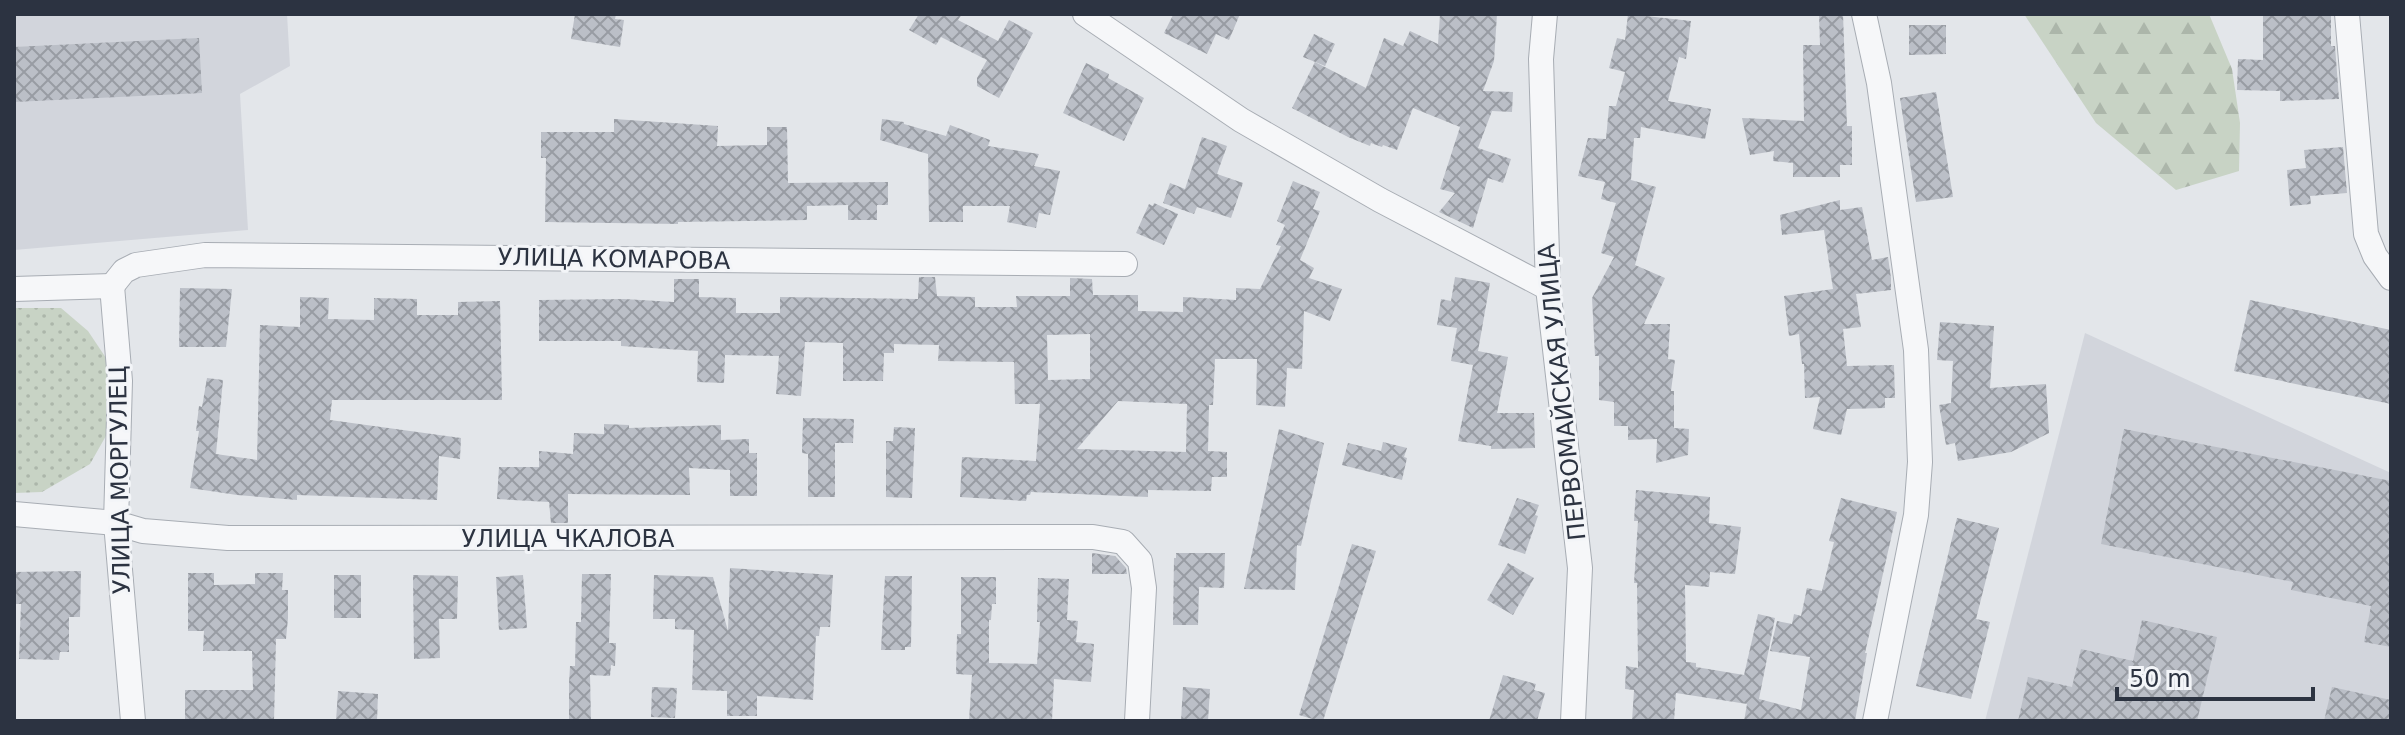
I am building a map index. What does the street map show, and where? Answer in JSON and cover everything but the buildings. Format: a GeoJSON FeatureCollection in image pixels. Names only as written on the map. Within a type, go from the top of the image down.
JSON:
{"type":"FeatureCollection","features":[{"type":"Feature","properties":{"kind":"street"},"geometry":{"type":"LineString","coordinates":[[1085,14],[1241,120],[1380,200],[1548,288]]}},
{"type":"Feature","properties":{"kind":"street","name":"ПЕРВОМАЙСКАЯ УЛИЦА"},"geometry":{"type":"LineString","coordinates":[[1545,14],[1541,59],[1548,288],[1580,568],[1573,721]]}},
{"type":"Feature","properties":{"kind":"street"},"geometry":{"type":"LineString","coordinates":[[1864,14],[1879,83],[1916,350],[1920,462],[1916,515],[1875,721]]}},
{"type":"Feature","properties":{"kind":"street"},"geometry":{"type":"LineString","coordinates":[[2347,14],[2366,234],[2375,256],[2391,278]]}},
{"type":"Feature","properties":{"kind":"street","name":"УЛИЦА КОМАРОВА"},"geometry":{"type":"LineString","coordinates":[[112,286],[124,271],[136,265],[205,255],[1125,264]]}},
{"type":"Feature","properties":{"kind":"street"},"geometry":{"type":"LineString","coordinates":[[14,289],[112,286]]}},
{"type":"Feature","properties":{"kind":"street","name":"УЛИЦА МОРГУЛЕЦ"},"geometry":{"type":"LineString","coordinates":[[112,286],[120,381],[116,523],[133,721]]}},
{"type":"Feature","properties":{"kind":"street","name":"УЛИЦА ЧКАЛОВА"},"geometry":{"type":"LineString","coordinates":[[14,514],[116,523],[143,531],[228,538],[1093,537],[1123,542],[1140,561],[1144,588],[1137,721]]}},
{"type":"Feature","properties":{"kind":"shaded area"},"geometry":{"type":"Polygon","coordinates":[[[14,14],[287,14],[290,66],[240,94],[248,230],[14,250],[14,14]]]}},
{"type":"Feature","properties":{"kind":"shaded area"},"geometry":{"type":"Polygon","coordinates":[[[2085,333],[2391,473],[2391,721],[1985,721],[2085,333]]]}},
{"type":"Feature","properties":{"kind":"green space"},"geometry":{"type":"Polygon","coordinates":[[[2024,14],[2209,14],[2232,69],[2240,123],[2239,171],[2176,190],[2096,123],[2024,14]]]}},
{"type":"Feature","properties":{"kind":"green space"},"geometry":{"type":"Polygon","coordinates":[[[14,308],[61,308],[88,331],[106,358],[111,384],[111,427],[90,464],[42,492],[14,493],[14,308]]]}}]}
